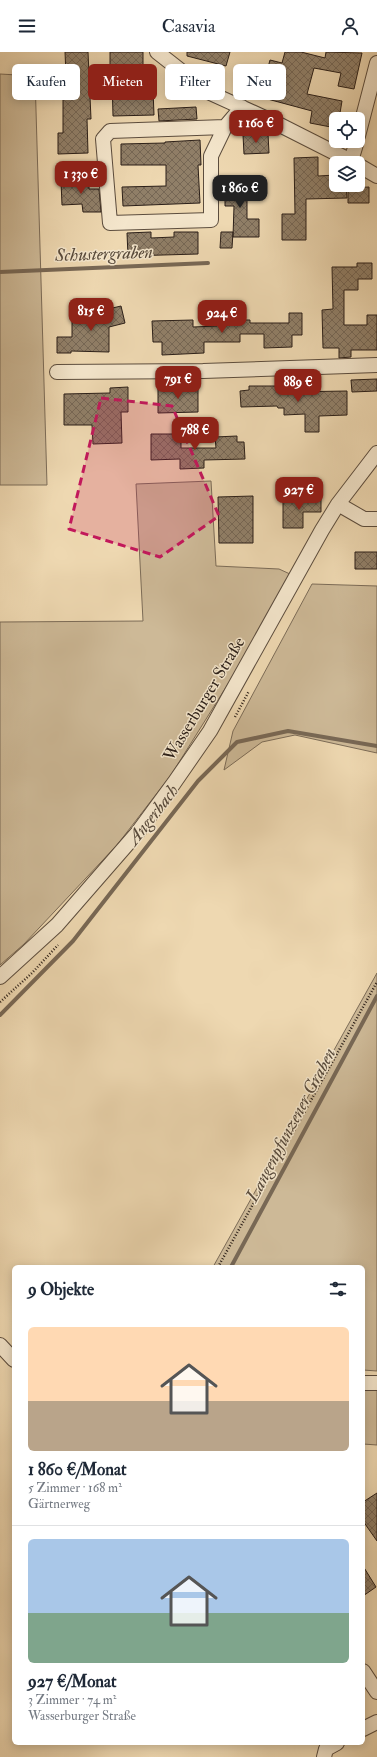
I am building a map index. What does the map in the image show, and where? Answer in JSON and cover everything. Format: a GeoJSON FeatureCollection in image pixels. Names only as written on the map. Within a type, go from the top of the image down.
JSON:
{"type":"FeatureCollection","features":[{"type":"Feature","properties":{"kind":"street"},"geometry":{"type":"LineString","coordinates":[[157,52],[208,92],[242,107],[341,156]]}},
{"type":"Feature","properties":{"kind":"street"},"geometry":{"type":"LineString","coordinates":[[364,112],[377,63]]}},
{"type":"Feature","properties":{"kind":"street"},"geometry":{"type":"LineString","coordinates":[[225,127],[110,131],[103,139],[110,223],[211,220],[211,156],[225,127],[242,107]]}},
{"type":"Feature","properties":{"kind":"street"},"geometry":{"type":"LineString","coordinates":[[365,169],[377,176]]}},
{"type":"Feature","properties":{"kind":"street"},"geometry":{"type":"LineString","coordinates":[[57,372],[203,371],[377,365]]}},
{"type":"Feature","properties":{"kind":"street","name":"Wasserburger Straße"},"geometry":{"type":"LineString","coordinates":[[0,977],[58,925],[138,832],[174,783],[210,731],[307,555],[338,504],[377,453]]}},
{"type":"Feature","properties":{"kind":"street"},"geometry":{"type":"LineString","coordinates":[[338,504],[364,519],[377,519]]}},
{"type":"Feature","properties":{"kind":"street"},"geometry":{"type":"LineString","coordinates":[[0,1345],[12,1358]]}},
{"type":"Feature","properties":{"kind":"street"},"geometry":{"type":"LineString","coordinates":[[365,1383],[377,1383]]}},
{"type":"Feature","properties":{"kind":"street"},"geometry":{"type":"LineString","coordinates":[[365,1674],[377,1692]]}},
{"type":"Feature","properties":{"kind":"street"},"geometry":{"type":"LineString","coordinates":[[365,1729],[377,1722]]}},
{"type":"Feature","properties":{"kind":"street"},"geometry":{"type":"LineString","coordinates":[[324,1757],[326,1749],[333,1745]]}},
{"type":"Feature","properties":{"kind":"path"},"geometry":{"type":"LineString","coordinates":[[219,1265],[377,982]]}},
{"type":"Feature","properties":{"kind":"highlighted area"},"geometry":{"type":"Polygon","coordinates":[[[101,398],[172,406],[219,516],[160,557],[69,529],[101,398]]]}},
{"type":"Feature","properties":{"kind":"shaded area"},"geometry":{"type":"Polygon","coordinates":[[[0,74],[12,75],[12,100],[36,100],[47,485],[0,485],[0,74]]]}},
{"type":"Feature","properties":{"kind":"shaded area"},"geometry":{"type":"Polygon","coordinates":[[[211,481],[216,566],[279,569],[290,574],[233,676],[171,775],[117,845],[24,944],[0,965],[0,622],[143,621],[136,484],[211,481]]]}},
{"type":"Feature","properties":{"kind":"shaded area"},"geometry":{"type":"Polygon","coordinates":[[[312,584],[377,586],[377,753],[295,735],[262,742],[224,770],[233,731],[312,584]]]}},
{"type":"Feature","properties":{"kind":"shaded area"},"geometry":{"type":"Polygon","coordinates":[[[377,973],[377,1371],[365,1370],[365,1265],[214,1265],[377,973]]]}},
{"type":"Feature","properties":{"kind":"shaded area"},"geometry":{"type":"Polygon","coordinates":[[[365,1389],[377,1390],[377,1445],[365,1444],[365,1389]]]}},
{"type":"Feature","properties":{"kind":"building"},"geometry":{"type":"Polygon","coordinates":[[[65,52],[88,52],[88,100],[90,100],[91,119],[87,119],[88,153],[58,154],[58,133],[63,133],[63,100],[80,100],[80,64],[66,64],[65,52]]]}},
{"type":"Feature","properties":{"kind":"building"},"geometry":{"type":"Polygon","coordinates":[[[110,52],[143,52],[143,64],[110,64],[110,52]]]}},
{"type":"Feature","properties":{"kind":"building"},"geometry":{"type":"Polygon","coordinates":[[[187,52],[230,52],[226,66],[225,64],[218,64],[187,56],[187,52]]]}},
{"type":"Feature","properties":{"kind":"building"},"geometry":{"type":"Polygon","coordinates":[[[285,52],[301,52],[325,58],[326,52],[362,53],[354,89],[338,86],[341,73],[314,68],[307,94],[342,101],[340,112],[329,112],[329,127],[310,123],[312,111],[271,100],[286,100],[286,64],[269,64],[270,60],[282,63],[285,52]]]}},
{"type":"Feature","properties":{"kind":"building"},"geometry":{"type":"Polygon","coordinates":[[[113,100],[153,100],[154,115],[113,116],[113,100]]]}},
{"type":"Feature","properties":{"kind":"building"},"geometry":{"type":"Polygon","coordinates":[[[196,107],[197,119],[159,121],[158,109],[196,107]]]}},
{"type":"Feature","properties":{"kind":"building"},"geometry":{"type":"Polygon","coordinates":[[[268,134],[269,153],[244,154],[243,135],[268,134]]]}},
{"type":"Feature","properties":{"kind":"building"},"geometry":{"type":"Polygon","coordinates":[[[200,140],[201,165],[198,165],[200,203],[123,206],[122,187],[166,186],[166,165],[121,165],[121,144],[165,143],[200,140]]]}},
{"type":"Feature","properties":{"kind":"building"},"geometry":{"type":"Polygon","coordinates":[[[318,157],[318,176],[329,175],[329,192],[347,192],[347,198],[306,199],[306,240],[282,240],[282,214],[295,214],[294,158],[318,157]]]}},
{"type":"Feature","properties":{"kind":"building"},"geometry":{"type":"Polygon","coordinates":[[[225,179],[247,179],[247,219],[259,219],[259,237],[233,237],[234,206],[225,206],[225,179]]]}},
{"type":"Feature","properties":{"kind":"building"},"geometry":{"type":"Polygon","coordinates":[[[89,180],[89,189],[99,189],[101,212],[83,212],[82,204],[62,205],[61,181],[89,180]]]}},
{"type":"Feature","properties":{"kind":"building"},"geometry":{"type":"Polygon","coordinates":[[[365,187],[369,187],[369,203],[348,203],[348,192],[365,192],[365,187]]]}},
{"type":"Feature","properties":{"kind":"building"},"geometry":{"type":"Polygon","coordinates":[[[151,232],[151,238],[174,237],[174,232],[198,232],[198,254],[128,256],[127,233],[151,232]]]}},
{"type":"Feature","properties":{"kind":"building"},"geometry":{"type":"Polygon","coordinates":[[[221,232],[233,232],[232,248],[220,248],[221,232]]]}},
{"type":"Feature","properties":{"kind":"building"},"geometry":{"type":"Polygon","coordinates":[[[357,263],[372,263],[372,279],[358,279],[358,290],[344,290],[344,325],[367,325],[367,315],[377,315],[377,350],[351,350],[351,357],[339,358],[339,348],[323,348],[322,310],[333,309],[332,267],[357,267],[357,263]]]}},
{"type":"Feature","properties":{"kind":"building"},"geometry":{"type":"Polygon","coordinates":[[[121,306],[125,323],[109,327],[109,352],[71,351],[71,353],[57,353],[57,337],[72,337],[72,314],[100,315],[100,311],[121,306]]]}},
{"type":"Feature","properties":{"kind":"building"},"geometry":{"type":"Polygon","coordinates":[[[289,313],[302,313],[302,335],[292,335],[292,347],[264,348],[264,334],[240,334],[240,342],[204,342],[204,353],[162,355],[162,342],[153,342],[152,321],[193,320],[193,327],[217,326],[217,320],[250,320],[250,323],[289,323],[289,313]]]}},
{"type":"Feature","properties":{"kind":"building"},"geometry":{"type":"Polygon","coordinates":[[[377,379],[377,391],[352,392],[351,380],[377,379]]]}},
{"type":"Feature","properties":{"kind":"building"},"geometry":{"type":"Polygon","coordinates":[[[249,386],[286,386],[286,392],[347,391],[347,415],[319,416],[319,432],[305,432],[305,414],[284,415],[284,408],[278,408],[277,406],[241,407],[240,391],[249,390],[249,386]]]}},
{"type":"Feature","properties":{"kind":"building"},"geometry":{"type":"Polygon","coordinates":[[[128,387],[128,412],[121,412],[122,443],[93,444],[92,425],[64,425],[64,394],[110,393],[110,388],[128,387]]]}},
{"type":"Feature","properties":{"kind":"building"},"geometry":{"type":"Polygon","coordinates":[[[158,387],[198,387],[198,412],[158,413],[158,387]]]}},
{"type":"Feature","properties":{"kind":"building"},"geometry":{"type":"Polygon","coordinates":[[[151,434],[181,434],[181,448],[216,448],[215,437],[237,436],[237,442],[244,442],[245,459],[204,460],[204,468],[180,469],[180,459],[151,460],[151,434]]]}},
{"type":"Feature","properties":{"kind":"building"},"geometry":{"type":"Polygon","coordinates":[[[253,496],[253,543],[219,543],[218,497],[253,496]]]}},
{"type":"Feature","properties":{"kind":"building"},"geometry":{"type":"Polygon","coordinates":[[[303,497],[321,497],[321,512],[303,512],[303,528],[283,528],[283,501],[303,501],[303,497]]]}},
{"type":"Feature","properties":{"kind":"building"},"geometry":{"type":"Polygon","coordinates":[[[355,552],[377,552],[377,569],[355,569],[355,552]]]}},
{"type":"Feature","properties":{"kind":"building"},"geometry":{"type":"Polygon","coordinates":[[[377,1493],[377,1541],[365,1524],[365,1501],[377,1493]]]}},
{"type":"Feature","properties":{"kind":"building"},"geometry":{"type":"Polygon","coordinates":[[[365,1569],[376,1587],[365,1595],[365,1569]]]}},
{"type":"Feature","properties":{"kind":"waterway","name":"Schustergraben"},"geometry":{"type":"LineString","coordinates":[[0,272],[208,263]]}},
{"type":"Feature","properties":{"kind":"waterway","name":"Angerbach"},"geometry":{"type":"LineString","coordinates":[[0,1015],[73,941],[198,781],[237,742],[288,731],[377,746]]}},
{"type":"Feature","properties":{"kind":"waterway","name":"Langenpfunzener Graben"},"geometry":{"type":"LineString","coordinates":[[232,1265],[377,996]]}}]}
